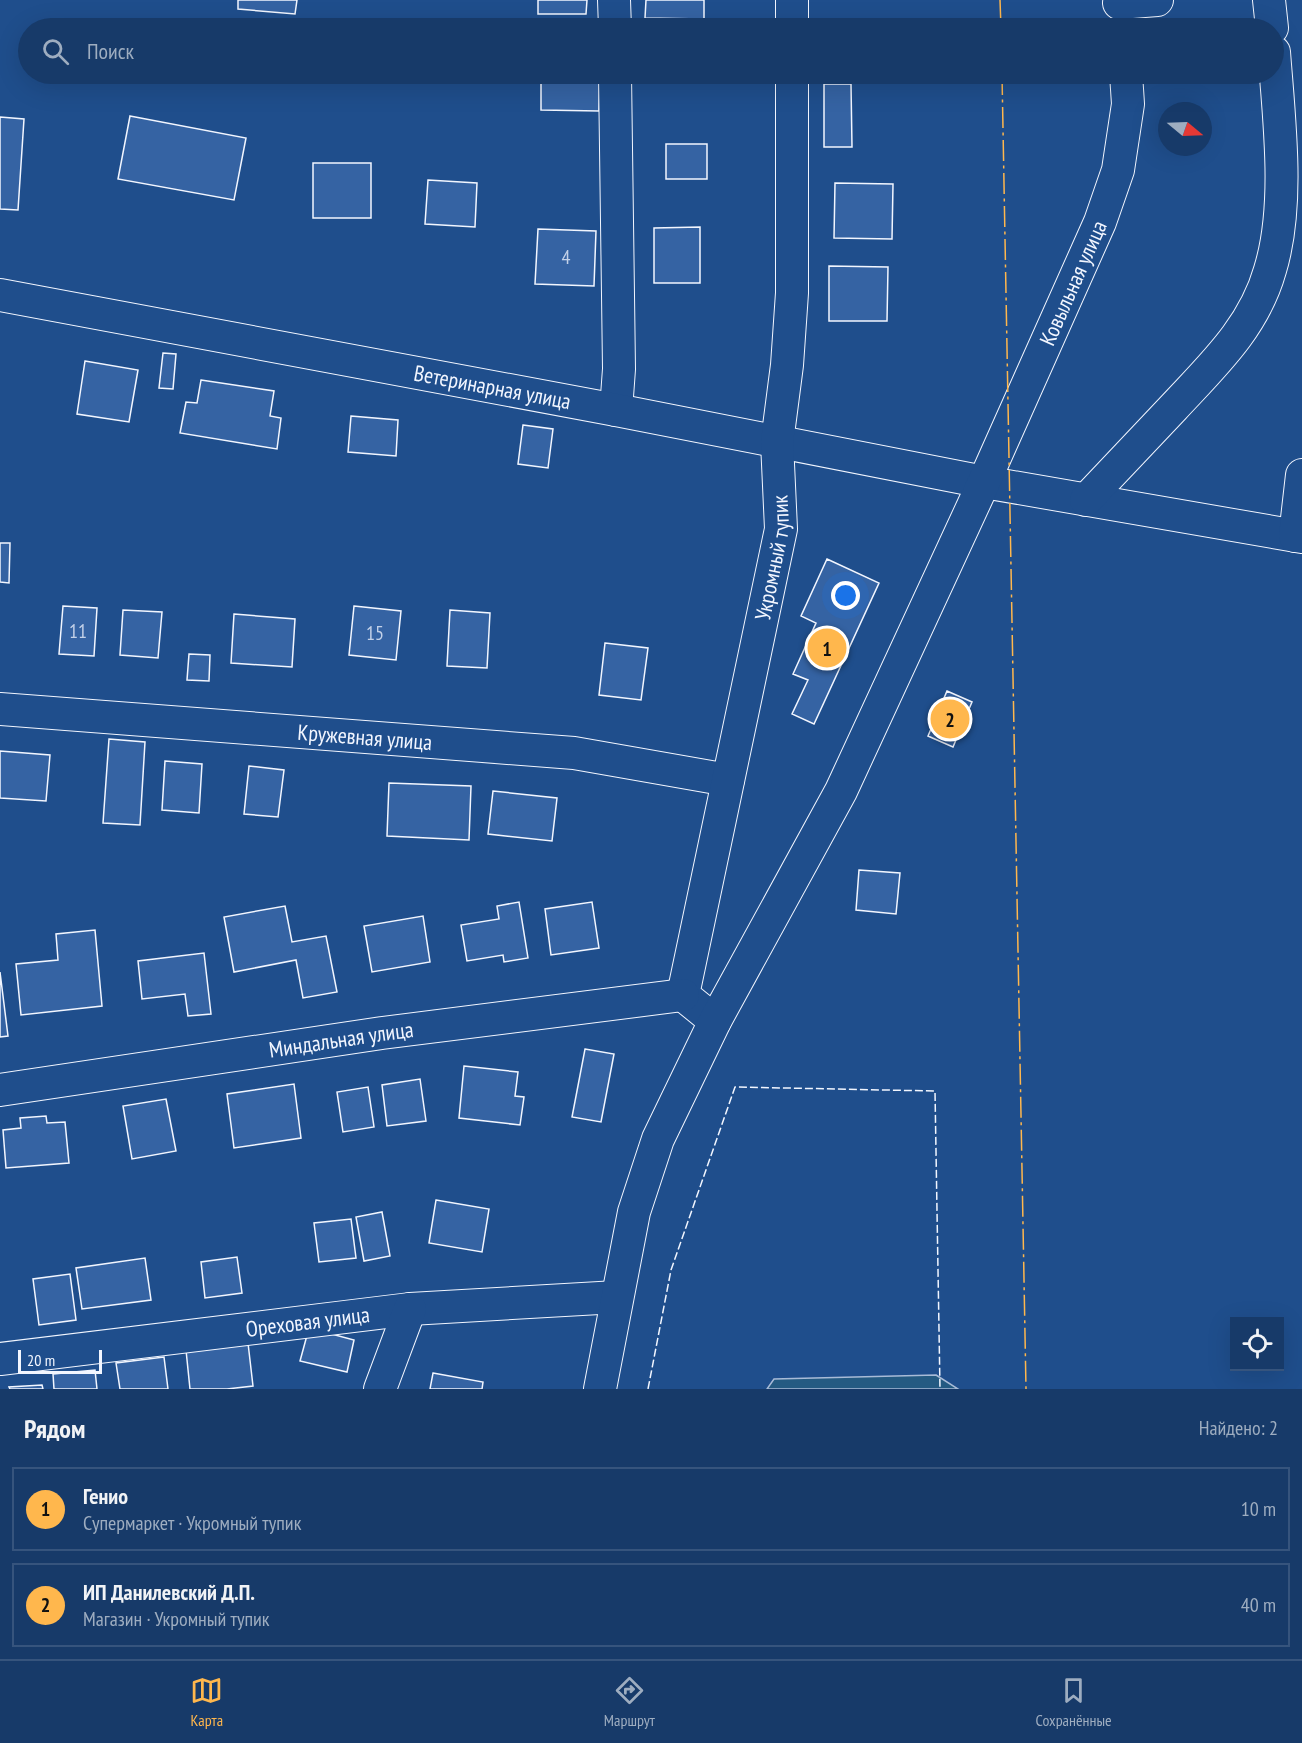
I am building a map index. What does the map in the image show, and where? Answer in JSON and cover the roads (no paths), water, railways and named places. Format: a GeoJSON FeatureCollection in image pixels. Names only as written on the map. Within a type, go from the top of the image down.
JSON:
{"type":"FeatureCollection","features":[{"type":"Feature","properties":{"kind":"street"},"geometry":{"type":"LineString","coordinates":[[614,0],[615,18]]}},
{"type":"Feature","properties":{"kind":"street"},"geometry":{"type":"LineString","coordinates":[[792,0],[792,18]]}},
{"type":"Feature","properties":{"kind":"street"},"geometry":{"type":"LineString","coordinates":[[1120,10],[1157,0]]}},
{"type":"Feature","properties":{"kind":"street"},"geometry":{"type":"LineString","coordinates":[[1269,0],[1271,18]]}},
{"type":"Feature","properties":{"kind":"street"},"geometry":{"type":"LineString","coordinates":[[615,84],[619,369],[616,410]]}},
{"type":"Feature","properties":{"kind":"street","name":"Укромный тупик"},"geometry":{"type":"LineString","coordinates":[[683,995],[781,529],[777,442],[787,365],[792,293],[792,84]]}},
{"type":"Feature","properties":{"kind":"street","name":"Ковыльная улица"},"geometry":{"type":"LineString","coordinates":[[600,1389],[634,1212],[658,1139],[715,1021],[841,791],[984,482],[1100,222],[1118,170],[1128,104],[1126,84]]}},
{"type":"Feature","properties":{"kind":"street"},"geometry":{"type":"LineString","coordinates":[[1086,500],[1228,349],[1249,320],[1262,294],[1271,270],[1278,236],[1280,152],[1276,84]]}},
{"type":"Feature","properties":{"kind":"street","name":"Ветеринарная улица"},"geometry":{"type":"LineString","coordinates":[[0,295],[616,410],[984,482],[1298,536]]}},
{"type":"Feature","properties":{"kind":"street"},"geometry":{"type":"LineString","coordinates":[[1298,536],[1302,475]]}},
{"type":"Feature","properties":{"kind":"street","name":"Кружевная улица"},"geometry":{"type":"LineString","coordinates":[[0,709],[573,753],[728,780]]}},
{"type":"Feature","properties":{"kind":"street"},"geometry":{"type":"LineString","coordinates":[[683,995],[715,1021]]}},
{"type":"Feature","properties":{"kind":"street","name":"Миндальная улица"},"geometry":{"type":"LineString","coordinates":[[0,1090],[382,1033],[683,995]]}},
{"type":"Feature","properties":{"kind":"street","name":"Ореховая улица"},"geometry":{"type":"LineString","coordinates":[[0,1359],[410,1309],[617,1297]]}},
{"type":"Feature","properties":{"kind":"street"},"geometry":{"type":"LineString","coordinates":[[380,1389],[410,1309]]}},
{"type":"Feature","properties":{"kind":"place","name":"Генио"},"geometry":{"type":"Point","coordinates":[827,648]}},
{"type":"Feature","properties":{"kind":"place","name":"ИП Данилевский Д.П."},"geometry":{"type":"Point","coordinates":[950,719]}}]}
